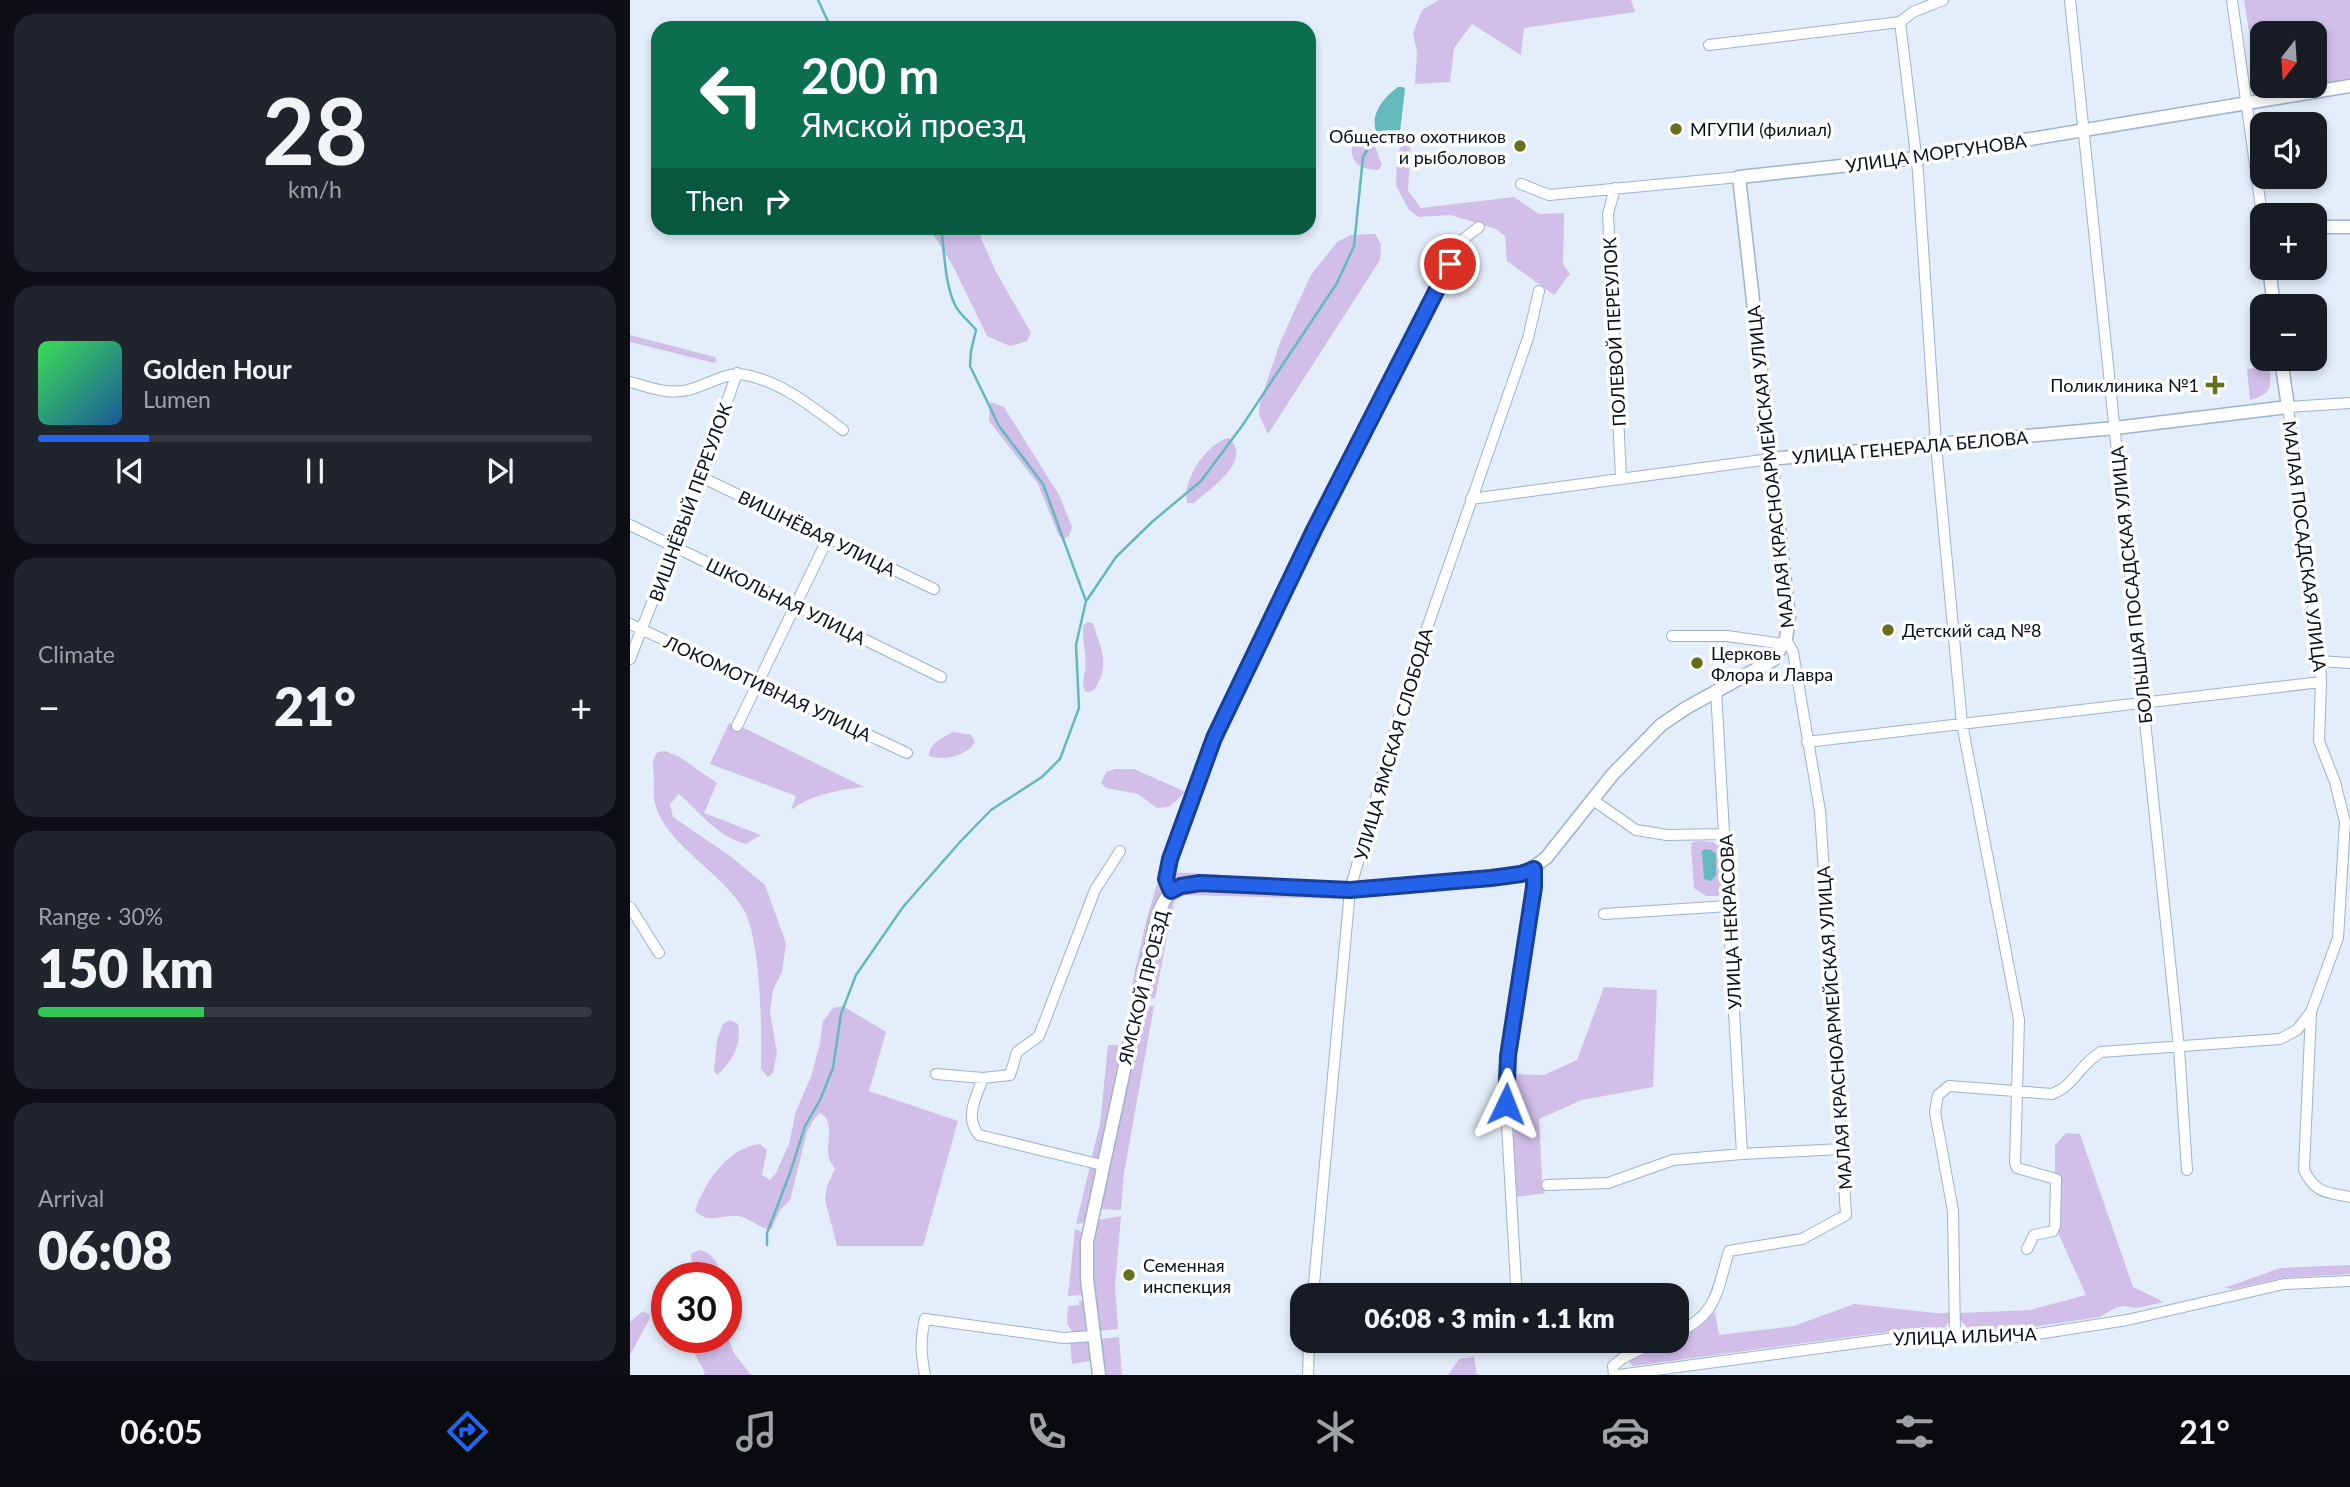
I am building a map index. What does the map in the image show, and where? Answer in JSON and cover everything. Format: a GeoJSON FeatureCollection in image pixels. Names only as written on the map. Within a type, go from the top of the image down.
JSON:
{"type":"FeatureCollection","features":[{"type":"Feature","properties":{"kind":"main road","name":"УЛИЦА МОРГУНОВА"},"geometry":{"type":"LineString","coordinates":[[1739,177],[1916,158],[2350,86]]}},
{"type":"Feature","properties":{"kind":"main road","name":"МАЛАЯ КРАСНОАРМЕЙСКАЯ УЛИЦА"},"geometry":{"type":"LineString","coordinates":[[1739,177],[1788,617],[1785,641]]}},
{"type":"Feature","properties":{"kind":"main road"},"geometry":{"type":"LineString","coordinates":[[2327,227],[2350,226]]}},
{"type":"Feature","properties":{"kind":"main road","name":"МАЛАЯ ПОСАДСКАЯ УЛИЦА"},"geometry":{"type":"LineString","coordinates":[[2283,371],[2288,407]]}},
{"type":"Feature","properties":{"kind":"main road","name":"УЛИЦА ГЕНЕРАЛА БЕЛОВА"},"geometry":{"type":"LineString","coordinates":[[1770,459],[2115,428],[2288,407]]}},
{"type":"Feature","properties":{"kind":"main road"},"geometry":{"type":"LineString","coordinates":[[1534,869],[1546,858],[1613,774],[1661,725],[1716,690],[1767,664],[1785,641]]}},
{"type":"Feature","properties":{"kind":"main road","name":"ЯМСКОЙ ПРОЕЗД"},"geometry":{"type":"LineString","coordinates":[[1099,1375],[1087,1279],[1087,1242],[1157,917],[1171,891],[1181,886],[1200,883],[1350,890],[1491,878],[1521,874],[1534,869]]}},
{"type":"Feature","properties":{"kind":"street"},"geometry":{"type":"LineString","coordinates":[[1709,45],[1900,22],[1913,12],[1943,0]]}},
{"type":"Feature","properties":{"kind":"street","name":"БОЛЬШАЯ ПОСАДСКАЯ УЛИЦА"},"geometry":{"type":"LineString","coordinates":[[2070,0],[2179,1048],[2187,1170]]}},
{"type":"Feature","properties":{"kind":"street"},"geometry":{"type":"LineString","coordinates":[[2232,0],[2260,203]]}},
{"type":"Feature","properties":{"kind":"street"},"geometry":{"type":"LineString","coordinates":[[1900,22],[1916,158],[1936,445],[1962,724],[2019,1020],[2015,1163],[2017,1168],[2056,1179],[2053,1231],[2034,1235],[2027,1249]]}},
{"type":"Feature","properties":{"kind":"street","name":"УЛИЦА МОРГУНОВА"},"geometry":{"type":"LineString","coordinates":[[1521,184],[1549,195],[1739,177]]}},
{"type":"Feature","properties":{"kind":"street","name":"ПОЛЕВОЙ ПЕРЕУЛОК"},"geometry":{"type":"LineString","coordinates":[[1615,188],[1608,214],[1621,477]]}},
{"type":"Feature","properties":{"kind":"street"},"geometry":{"type":"LineString","coordinates":[[1171,891],[1166,879],[1170,859],[1214,738],[1314,530],[1462,240],[1479,227]]}},
{"type":"Feature","properties":{"kind":"street","name":"УЛИЦА ЯМСКАЯ СЛОБОДА"},"geometry":{"type":"LineString","coordinates":[[1314,1283],[1350,890],[1411,674],[1528,338],[1539,291]]}},
{"type":"Feature","properties":{"kind":"street"},"geometry":{"type":"LineString","coordinates":[[630,382],[675,392],[689,390],[737,373],[774,385],[808,404],[843,430]]}},
{"type":"Feature","properties":{"kind":"street","name":"ВИШНЁВЫЙ ПЕРЕУЛОК"},"geometry":{"type":"LineString","coordinates":[[630,659],[675,547],[737,373]]}},
{"type":"Feature","properties":{"kind":"street","name":"УЛИЦА ГЕНЕРАЛА БЕЛОВА"},"geometry":{"type":"LineString","coordinates":[[2288,407],[2350,403]]}},
{"type":"Feature","properties":{"kind":"street","name":"МАЛАЯ ПОСАДСКАЯ УЛИЦА"},"geometry":{"type":"LineString","coordinates":[[2288,407],[2320,661],[2319,741],[2335,782],[2345,822],[2338,939],[2311,1013],[2304,1170],[2311,1183],[2320,1191],[2350,1197]]}},
{"type":"Feature","properties":{"kind":"street","name":"УЛИЦА ГЕНЕРАЛА БЕЛОВА"},"geometry":{"type":"LineString","coordinates":[[1471,499],[1770,459]]}},
{"type":"Feature","properties":{"kind":"street","name":"ВИШНЁВАЯ УЛИЦА"},"geometry":{"type":"LineString","coordinates":[[701,477],[934,590]]}},
{"type":"Feature","properties":{"kind":"street","name":"ШКОЛЬНАЯ УЛИЦА"},"geometry":{"type":"LineString","coordinates":[[630,525],[941,677]]}},
{"type":"Feature","properties":{"kind":"street"},"geometry":{"type":"LineString","coordinates":[[737,726],[828,538]]}},
{"type":"Feature","properties":{"kind":"street","name":"ЛОКОМОТИВНАЯ УЛИЦА"},"geometry":{"type":"LineString","coordinates":[[630,624],[906,752]]}},
{"type":"Feature","properties":{"kind":"street"},"geometry":{"type":"LineString","coordinates":[[1672,636],[1727,636],[1785,641]]}},
{"type":"Feature","properties":{"kind":"street","name":"МАЛАЯ КРАСНОАРМЕЙСКАЯ УЛИЦА"},"geometry":{"type":"LineString","coordinates":[[1689,1328],[1695,1325],[1713,1304],[1728,1251],[1802,1239],[1846,1215],[1820,811],[1793,652],[1785,641]]}},
{"type":"Feature","properties":{"kind":"street"},"geometry":{"type":"LineString","coordinates":[[2320,661],[2350,663]]}},
{"type":"Feature","properties":{"kind":"street"},"geometry":{"type":"LineString","coordinates":[[1807,742],[2321,682]]}},
{"type":"Feature","properties":{"kind":"street","name":"УЛИЦА НЕКРАСОВА"},"geometry":{"type":"LineString","coordinates":[[1716,690],[1742,1154]]}},
{"type":"Feature","properties":{"kind":"street"},"geometry":{"type":"LineString","coordinates":[[1593,800],[1636,830],[1667,835],[1725,834]]}},
{"type":"Feature","properties":{"kind":"street"},"geometry":{"type":"LineString","coordinates":[[936,1074],[983,1078],[1010,1075],[1017,1052],[1039,1036],[1095,890],[1120,851]]}},
{"type":"Feature","properties":{"kind":"street"},"geometry":{"type":"LineString","coordinates":[[1516,1283],[1505,1090],[1534,887],[1534,869]]}},
{"type":"Feature","properties":{"kind":"street"},"geometry":{"type":"LineString","coordinates":[[1604,914],[1729,906]]}},
{"type":"Feature","properties":{"kind":"street"},"geometry":{"type":"LineString","coordinates":[[630,907],[659,953]]}},
{"type":"Feature","properties":{"kind":"street"},"geometry":{"type":"LineString","coordinates":[[1955,1336],[1953,1211],[1935,1112],[1938,1094],[1949,1086],[2052,1094],[2062,1091],[2089,1059],[2101,1052],[2280,1039],[2297,1030],[2311,1013]]}},
{"type":"Feature","properties":{"kind":"street"},"geometry":{"type":"LineString","coordinates":[[983,1078],[971,1114],[974,1130],[979,1135],[1102,1165]]}},
{"type":"Feature","properties":{"kind":"street"},"geometry":{"type":"LineString","coordinates":[[1548,1185],[1608,1183],[1673,1160],[1842,1149]]}},
{"type":"Feature","properties":{"kind":"street","name":"УЛИЦА ИЛЬИЧА"},"geometry":{"type":"LineString","coordinates":[[1616,1375],[1924,1334],[2018,1337],[2127,1320],[2284,1284],[2350,1281]]}},
{"type":"Feature","properties":{"kind":"street"},"geometry":{"type":"LineString","coordinates":[[925,1375],[921,1354],[925,1319],[1063,1338],[1094,1336]]}},
{"type":"Feature","properties":{"kind":"street"},"geometry":{"type":"LineString","coordinates":[[1308,1375],[1309,1353]]}},
{"type":"Feature","properties":{"kind":"street"},"geometry":{"type":"LineString","coordinates":[[1616,1375],[1613,1366],[1633,1353]]}},
{"type":"Feature","properties":{"kind":"shaded area"},"geometry":{"type":"Polygon","coordinates":[[[1439,0],[1631,0],[1635,12],[1524,28],[1521,55],[1472,24],[1454,48],[1450,82],[1415,84],[1417,52],[1413,33],[1422,10],[1439,0]]]}},
{"type":"Feature","properties":{"kind":"shaded area"},"geometry":{"type":"Polygon","coordinates":[[[2244,0],[2350,0],[2350,80],[2328,83],[2328,21],[2250,21],[2250,37],[2244,0]]]}},
{"type":"Feature","properties":{"kind":"shaded area"},"geometry":{"type":"Polygon","coordinates":[[[1361,133],[1375,146],[1382,165],[1378,170],[1364,168],[1353,158],[1354,139],[1361,133]]]}},
{"type":"Feature","properties":{"kind":"shaded area"},"geometry":{"type":"Polygon","coordinates":[[[1411,138],[1408,191],[1421,208],[1514,197],[1539,214],[1564,213],[1563,264],[1570,274],[1554,295],[1507,261],[1505,236],[1496,229],[1451,215],[1419,217],[1409,210],[1396,186],[1397,156],[1402,143],[1411,138]]]}},
{"type":"Feature","properties":{"kind":"shaded area"},"geometry":{"type":"Polygon","coordinates":[[[1375,234],[1381,244],[1380,260],[1268,434],[1259,415],[1260,402],[1281,340],[1311,275],[1337,242],[1351,235],[1375,234]]]}},
{"type":"Feature","properties":{"kind":"shaded area"},"geometry":{"type":"Polygon","coordinates":[[[933,235],[980,235],[995,270],[1031,333],[1027,341],[1010,346],[987,336],[953,266],[933,235]]]}},
{"type":"Feature","properties":{"kind":"shaded area"},"geometry":{"type":"Polygon","coordinates":[[[630,335],[715,357],[717,361],[714,363],[630,342],[630,335]]]}},
{"type":"Feature","properties":{"kind":"shaded area"},"geometry":{"type":"Polygon","coordinates":[[[2247,369],[2270,371],[2269,389],[2263,395],[2250,400],[2247,369]]]}},
{"type":"Feature","properties":{"kind":"shaded area"},"geometry":{"type":"Polygon","coordinates":[[[990,402],[1004,407],[1059,495],[1072,527],[1069,536],[1064,539],[1059,536],[1038,484],[989,421],[990,402]]]}},
{"type":"Feature","properties":{"kind":"shaded area"},"geometry":{"type":"Polygon","coordinates":[[[1228,438],[1235,446],[1236,455],[1227,474],[1194,503],[1187,503],[1188,484],[1197,464],[1212,447],[1228,438]]]}},
{"type":"Feature","properties":{"kind":"shaded area"},"geometry":{"type":"Polygon","coordinates":[[[1093,623],[1102,653],[1103,667],[1096,687],[1086,692],[1083,684],[1083,625],[1093,623]]]}},
{"type":"Feature","properties":{"kind":"shaded area"},"geometry":{"type":"Polygon","coordinates":[[[729,723],[864,787],[826,794],[791,810],[796,796],[710,764],[729,723]]]}},
{"type":"Feature","properties":{"kind":"shaded area"},"geometry":{"type":"Polygon","coordinates":[[[953,732],[971,735],[975,742],[967,751],[955,756],[929,756],[934,744],[953,732]]]}},
{"type":"Feature","properties":{"kind":"shaded area"},"geometry":{"type":"Polygon","coordinates":[[[665,751],[678,756],[717,783],[704,813],[761,835],[746,844],[736,841],[718,830],[679,794],[670,804],[673,817],[730,856],[765,885],[786,943],[782,972],[773,990],[770,1011],[777,1053],[773,1073],[768,1077],[761,1069],[759,987],[750,924],[734,896],[682,846],[661,819],[654,801],[653,763],[658,752],[665,751]]]}},
{"type":"Feature","properties":{"kind":"shaded area"},"geometry":{"type":"Polygon","coordinates":[[[1134,769],[1186,792],[1169,807],[1157,808],[1138,794],[1106,788],[1101,783],[1106,772],[1134,769]]]}},
{"type":"Feature","properties":{"kind":"shaded area"},"geometry":{"type":"Polygon","coordinates":[[[1692,842],[1713,842],[1718,846],[1722,891],[1718,896],[1706,896],[1694,888],[1691,847],[1692,842]]]}},
{"type":"Feature","properties":{"kind":"shaded area"},"geometry":{"type":"Polygon","coordinates":[[[1163,863],[1164,887],[1155,906],[1135,991],[1130,993],[1146,922],[1163,863]]]}},
{"type":"Feature","properties":{"kind":"shaded area"},"geometry":{"type":"Polygon","coordinates":[[[1172,872],[1341,882],[1348,880],[1343,884],[1197,877],[1173,881],[1172,872]]]}},
{"type":"Feature","properties":{"kind":"shaded area"},"geometry":{"type":"Polygon","coordinates":[[[1201,889],[1336,895],[1344,899],[1185,895],[1174,901],[1155,999],[1147,998],[1156,945],[1169,904],[1180,893],[1201,889]]]}},
{"type":"Feature","properties":{"kind":"shaded area"},"geometry":{"type":"Polygon","coordinates":[[[1604,987],[1657,990],[1653,1087],[1582,1100],[1539,1119],[1545,1193],[1516,1197],[1511,1074],[1544,1075],[1577,1060],[1604,987]]]}},
{"type":"Feature","properties":{"kind":"shaded area"},"geometry":{"type":"Polygon","coordinates":[[[843,1006],[886,1032],[869,1091],[958,1121],[923,1246],[837,1246],[825,1199],[827,1186],[835,1169],[828,1152],[828,1121],[820,1113],[807,1132],[790,1200],[780,1210],[771,1230],[739,1216],[711,1218],[695,1211],[704,1189],[719,1168],[748,1147],[760,1144],[767,1150],[762,1175],[770,1180],[776,1173],[789,1144],[796,1111],[811,1077],[823,1021],[833,1008],[843,1006]]]}},
{"type":"Feature","properties":{"kind":"shaded area"},"geometry":{"type":"Polygon","coordinates":[[[1147,1006],[1154,1006],[1124,1173],[1121,1210],[1103,1209],[1100,1207],[1143,1010],[1147,1006]]]}},
{"type":"Feature","properties":{"kind":"shaded area"},"geometry":{"type":"Polygon","coordinates":[[[730,1020],[738,1024],[739,1038],[732,1058],[717,1075],[714,1071],[717,1040],[723,1024],[730,1020]]]}},
{"type":"Feature","properties":{"kind":"shaded area"},"geometry":{"type":"Polygon","coordinates":[[[1108,1045],[1119,1045],[1121,1048],[1098,1159],[1091,1160],[1100,1124],[1108,1045]]]}},
{"type":"Feature","properties":{"kind":"shaded area"},"geometry":{"type":"Polygon","coordinates":[[[2066,1133],[2080,1134],[2133,1287],[2164,1302],[2137,1308],[2124,1306],[2100,1317],[2018,1329],[1969,1329],[1961,1321],[1960,1313],[2030,1310],[2086,1295],[2055,1226],[2055,1145],[2066,1133]]]}},
{"type":"Feature","properties":{"kind":"shaded area"},"geometry":{"type":"Polygon","coordinates":[[[1090,1166],[1096,1170],[1084,1223],[1076,1224],[1090,1166]]]}},
{"type":"Feature","properties":{"kind":"shaded area"},"geometry":{"type":"Polygon","coordinates":[[[1121,1216],[1115,1286],[1118,1329],[1100,1331],[1093,1265],[1096,1225],[1098,1220],[1121,1216]]]}},
{"type":"Feature","properties":{"kind":"shaded area"},"geometry":{"type":"Polygon","coordinates":[[[1075,1229],[1082,1232],[1080,1265],[1083,1295],[1068,1296],[1075,1229]]]}},
{"type":"Feature","properties":{"kind":"shaded area"},"geometry":{"type":"Polygon","coordinates":[[[699,1250],[711,1255],[716,1262],[692,1262],[691,1254],[699,1250]]]}},
{"type":"Feature","properties":{"kind":"shaded area"},"geometry":{"type":"Polygon","coordinates":[[[2350,1265],[2350,1274],[2283,1278],[2233,1289],[2224,1288],[2280,1268],[2350,1265]]]}},
{"type":"Feature","properties":{"kind":"shaded area"},"geometry":{"type":"Polygon","coordinates":[[[1083,1300],[1086,1330],[1073,1333],[1067,1323],[1068,1306],[1079,1305],[1079,1301],[1083,1300]]]}},
{"type":"Feature","properties":{"kind":"shaded area"},"geometry":{"type":"Polygon","coordinates":[[[1854,1304],[1949,1313],[1949,1322],[1944,1328],[1924,1327],[1633,1366],[1629,1362],[1641,1353],[1689,1353],[1689,1333],[1715,1312],[1719,1335],[1794,1326],[1854,1304]]]}},
{"type":"Feature","properties":{"kind":"shaded area"},"geometry":{"type":"Polygon","coordinates":[[[643,1311],[650,1315],[649,1320],[630,1355],[630,1322],[643,1311]]]}},
{"type":"Feature","properties":{"kind":"shaded area"},"geometry":{"type":"Polygon","coordinates":[[[1119,1337],[1122,1375],[1105,1375],[1100,1339],[1119,1337]]]}},
{"type":"Feature","properties":{"kind":"shaded area"},"geometry":{"type":"Polygon","coordinates":[[[1085,1340],[1089,1343],[1090,1361],[1072,1364],[1070,1341],[1085,1340]]]}},
{"type":"Feature","properties":{"kind":"shaded area"},"geometry":{"type":"Polygon","coordinates":[[[694,1353],[734,1353],[751,1375],[704,1375],[694,1353]]]}},
{"type":"Feature","properties":{"kind":"shaded area"},"geometry":{"type":"Polygon","coordinates":[[[1474,1357],[1477,1375],[1448,1375],[1459,1359],[1474,1357]]]}},
{"type":"Feature","properties":{"kind":"water"},"geometry":{"type":"Polygon","coordinates":[[[1398,87],[1405,89],[1400,132],[1388,140],[1377,134],[1376,114],[1387,96],[1398,87]]]}},
{"type":"Feature","properties":{"kind":"water"},"geometry":{"type":"Polygon","coordinates":[[[1705,849],[1716,854],[1716,875],[1711,881],[1704,879],[1702,851],[1705,849]]]}},
{"type":"Feature","properties":{"kind":"waterway"},"geometry":{"type":"LineString","coordinates":[[818,0],[828,21]]}},
{"type":"Feature","properties":{"kind":"waterway"},"geometry":{"type":"LineString","coordinates":[[1087,600],[1116,557],[1153,521],[1201,481],[1242,426],[1337,283],[1354,246],[1363,157],[1377,134]]}},
{"type":"Feature","properties":{"kind":"waterway"},"geometry":{"type":"LineString","coordinates":[[767,1245],[767,1233],[805,1126],[820,1100],[833,1068],[841,1014],[856,975],[903,907],[960,842],[991,810],[1042,777],[1060,759],[1079,708],[1076,645],[1086,601],[1043,484],[999,426],[970,366],[976,330],[959,312],[951,296],[942,235]]}},
{"type":"Feature","properties":{"kind":"place","name":"МГУПИ (филиал)"},"geometry":{"type":"Point","coordinates":[1676,129]}},
{"type":"Feature","properties":{"kind":"place","name":"Общество охотников и рыболовов"},"geometry":{"type":"Point","coordinates":[1520,146]}},
{"type":"Feature","properties":{"kind":"place","name":"Поликлиника №1"},"geometry":{"type":"Point","coordinates":[2215,385]}},
{"type":"Feature","properties":{"kind":"place","name":"Детский сад №8"},"geometry":{"type":"Point","coordinates":[1888,630]}},
{"type":"Feature","properties":{"kind":"place","name":"Церковь Флора и Лавра"},"geometry":{"type":"Point","coordinates":[1697,663]}},
{"type":"Feature","properties":{"kind":"place","name":"Семенная инспекция"},"geometry":{"type":"Point","coordinates":[1129,1275]}},
{"type":"Feature","properties":{"kind":"route"},"geometry":{"type":"LineString","coordinates":[[1450,264],[1314,530],[1214,738],[1170,859],[1166,879],[1171,891],[1181,886],[1200,883],[1350,890],[1491,878],[1521,874],[1534,869],[1534,887],[1508,1056],[1506,1104]]}}]}
